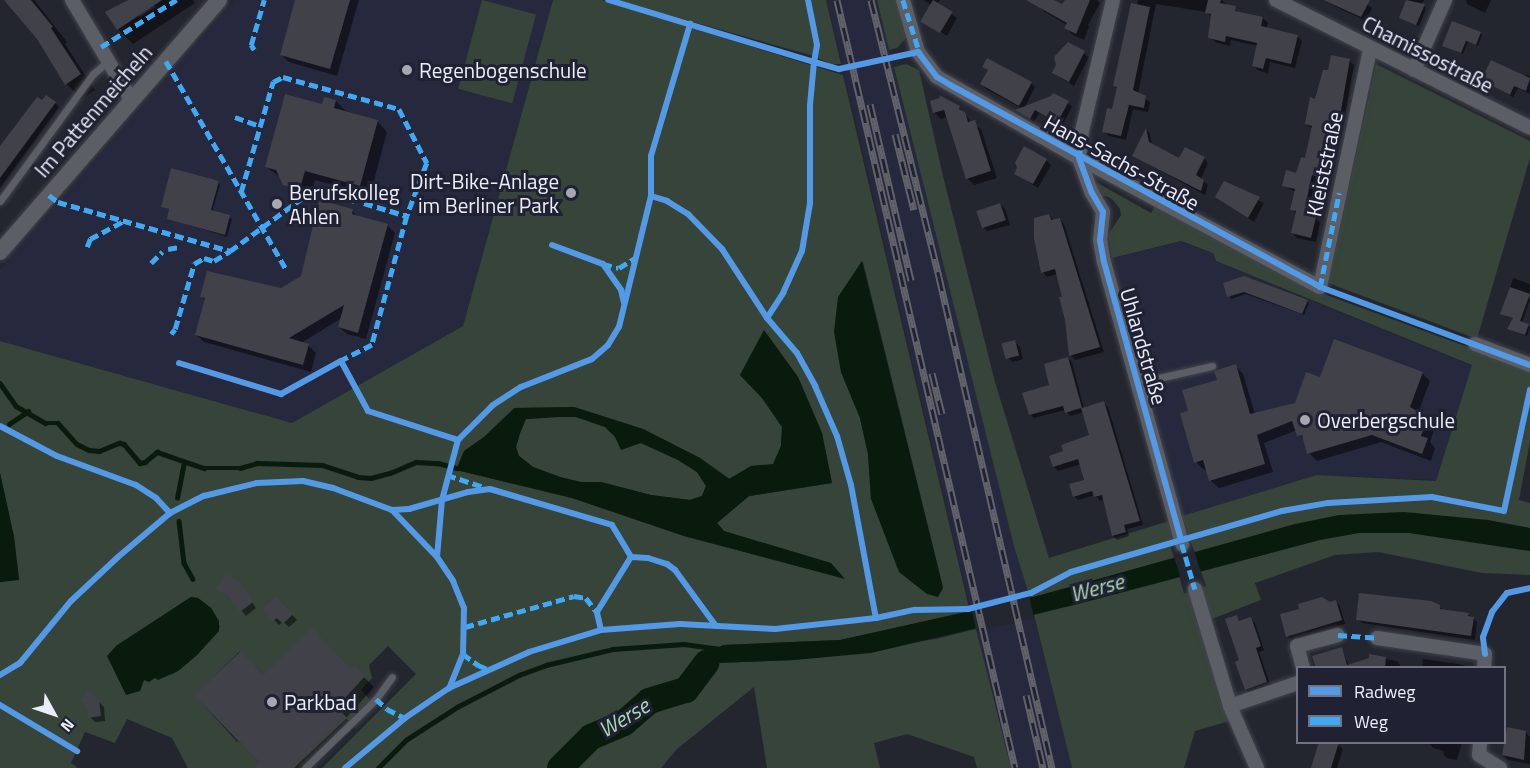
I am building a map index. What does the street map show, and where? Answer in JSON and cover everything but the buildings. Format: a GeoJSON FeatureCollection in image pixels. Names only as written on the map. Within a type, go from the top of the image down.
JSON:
{"type":"FeatureCollection","features":[{"type":"Feature","properties":{"kind":"street"},"geometry":{"type":"LineString","coordinates":[[72,0],[132,101]]}},
{"type":"Feature","properties":{"kind":"street","name":"Hans-Sachs-Straße"},"geometry":{"type":"LineString","coordinates":[[903,0],[918,52],[937,77],[1079,158],[1320,287]]}},
{"type":"Feature","properties":{"kind":"street","name":"Uhlandstraße"},"geometry":{"type":"LineString","coordinates":[[1113,0],[1082,131],[1079,158],[1092,193],[1103,212],[1100,240],[1104,262],[1182,544]]}},
{"type":"Feature","properties":{"kind":"street","name":"Chamissostraße"},"geometry":{"type":"LineString","coordinates":[[1276,0],[1530,128]]}},
{"type":"Feature","properties":{"kind":"street"},"geometry":{"type":"LineString","coordinates":[[1414,70],[1445,0]]}},
{"type":"Feature","properties":{"kind":"street","name":"Im Pattenmeicheln"},"geometry":{"type":"LineString","coordinates":[[0,252],[132,101],[210,4]]}},
{"type":"Feature","properties":{"kind":"street","name":"Kleiststraße"},"geometry":{"type":"LineString","coordinates":[[1320,287],[1370,49]]}},
{"type":"Feature","properties":{"kind":"street"},"geometry":{"type":"LineString","coordinates":[[1475,344],[1530,365]]}},
{"type":"Feature","properties":{"kind":"street"},"geometry":{"type":"LineString","coordinates":[[1195,589],[1230,706],[1257,768]]}},
{"type":"Feature","properties":{"kind":"street"},"geometry":{"type":"LineString","coordinates":[[1302,666],[1297,646],[1338,635]]}},
{"type":"Feature","properties":{"kind":"street"},"geometry":{"type":"LineString","coordinates":[[1377,638],[1485,654],[1484,666]]}},
{"type":"Feature","properties":{"kind":"street"},"geometry":{"type":"LineString","coordinates":[[1230,706],[1296,684]]}},
{"type":"Feature","properties":{"kind":"street"},"geometry":{"type":"LineString","coordinates":[[1480,744],[1479,755],[1500,768]]}},
{"type":"Feature","properties":{"kind":"lane","name":"Im Pattenmeicheln"},"geometry":{"type":"LineString","coordinates":[[0,201],[86,83],[109,60]]}},
{"type":"Feature","properties":{"kind":"lane"},"geometry":{"type":"LineString","coordinates":[[1137,383],[1212,366]]}},
{"type":"Feature","properties":{"kind":"lane"},"geometry":{"type":"LineString","coordinates":[[305,768],[376,699],[392,677]]}},
{"type":"Feature","properties":{"kind":"shaded area","name":"Berufskolleg Ahlen"},"geometry":{"type":"Polygon","coordinates":[[[235,0],[553,0],[463,326],[292,423],[0,341],[0,270],[235,0]]]}},
{"type":"Feature","properties":{"kind":"shaded area"},"geometry":{"type":"Polygon","coordinates":[[[482,0],[536,14],[512,103],[458,89],[482,0]]]}},
{"type":"Feature","properties":{"kind":"shaded area"},"geometry":{"type":"Polygon","coordinates":[[[553,0],[601,0],[843,75],[970,612],[840,640],[723,645],[687,688],[715,663],[794,660],[936,639],[976,629],[1011,768],[977,768],[974,757],[907,734],[874,743],[880,768],[767,768],[754,687],[677,749],[661,768],[322,768],[416,674],[388,646],[369,665],[372,678],[361,690],[370,700],[301,768],[294,768],[337,707],[348,696],[334,681],[263,675],[240,651],[195,695],[237,742],[239,741],[259,762],[253,768],[188,768],[172,738],[127,719],[115,743],[85,732],[71,763],[78,768],[0,768],[0,582],[19,579],[14,537],[0,473],[0,341],[292,423],[463,326],[553,0]],[[863,262],[841,372],[860,418],[868,454],[871,499],[943,587],[863,262]],[[764,331],[740,375],[762,398],[782,427],[781,446],[773,465],[751,466],[730,479],[700,458],[643,429],[574,407],[514,408],[484,437],[464,451],[457,470],[572,498],[684,536],[844,578],[724,531],[717,523],[749,496],[832,483],[822,433],[798,377],[764,331]],[[191,597],[116,646],[139,688],[144,680],[170,675],[178,671],[197,655],[220,627],[211,608],[198,598],[191,597]]]}},
{"type":"Feature","properties":{"kind":"shaded area"},"geometry":{"type":"Polygon","coordinates":[[[615,0],[826,0],[841,64],[832,64],[810,55],[615,0]]]}},
{"type":"Feature","properties":{"kind":"shaded area"},"geometry":{"type":"Polygon","coordinates":[[[827,0],[877,0],[1072,768],[1011,768],[972,616],[827,0]]]}},
{"type":"Feature","properties":{"kind":"shaded area"},"geometry":{"type":"Polygon","coordinates":[[[877,0],[899,0],[909,35],[897,48],[889,50],[877,0]]]}},
{"type":"Feature","properties":{"kind":"shaded area"},"geometry":{"type":"Polygon","coordinates":[[[906,64],[919,70],[995,382],[1049,558],[1169,521],[1175,545],[1171,547],[1174,558],[1030,598],[1014,546],[894,67],[906,64]]]}},
{"type":"Feature","properties":{"kind":"shaded area"},"geometry":{"type":"Polygon","coordinates":[[[1376,64],[1530,141],[1530,158],[1477,339],[1328,283],[1376,64]]]}},
{"type":"Feature","properties":{"kind":"shaded area"},"geometry":{"type":"Polygon","coordinates":[[[1094,181],[1151,213],[1155,206],[1313,290],[1530,370],[1530,441],[1519,500],[1530,503],[1530,575],[1482,573],[1378,552],[1335,555],[1255,583],[1261,600],[1209,620],[1201,588],[1206,586],[1182,516],[1317,475],[1436,481],[1472,365],[1216,261],[1213,253],[1181,241],[1112,258],[1108,235],[1121,215],[1120,209],[1112,199],[1097,196],[1094,181]]]}},
{"type":"Feature","properties":{"kind":"shaded area","name":"Overbergschule"},"geometry":{"type":"Polygon","coordinates":[[[1181,242],[1213,253],[1216,262],[1472,366],[1436,480],[1317,475],[1182,516],[1112,258],[1181,242]]]}},
{"type":"Feature","properties":{"kind":"shaded area"},"geometry":{"type":"Polygon","coordinates":[[[576,417],[605,427],[628,446],[641,443],[678,460],[697,472],[706,486],[702,496],[690,500],[651,495],[601,482],[581,482],[533,467],[519,456],[516,447],[526,419],[576,417]]]}},
{"type":"Feature","properties":{"kind":"shaded area"},"geometry":{"type":"Polygon","coordinates":[[[1179,576],[1184,593],[1189,592],[1230,721],[1195,731],[1184,768],[1072,768],[1034,615],[1179,576]]]}},
{"type":"Feature","properties":{"kind":"water"},"geometry":{"type":"Polygon","coordinates":[[[862,261],[943,588],[938,597],[927,594],[899,572],[871,499],[868,454],[860,418],[841,372],[834,332],[838,297],[862,261]]]}},
{"type":"Feature","properties":{"kind":"water"},"geometry":{"type":"Polygon","coordinates":[[[764,330],[798,377],[822,433],[832,483],[749,496],[717,523],[724,531],[831,563],[845,579],[684,536],[572,498],[456,470],[464,451],[484,437],[515,408],[574,407],[643,429],[700,458],[729,479],[751,466],[773,464],[781,446],[782,427],[762,398],[740,375],[764,330]],[[576,417],[526,419],[516,447],[519,456],[533,467],[581,482],[601,482],[651,495],[690,500],[702,496],[706,486],[697,472],[678,460],[641,443],[621,450],[615,437],[605,427],[576,417]]]}},
{"type":"Feature","properties":{"kind":"water"},"geometry":{"type":"Polygon","coordinates":[[[0,473],[14,537],[19,580],[0,582],[0,473]]]}},
{"type":"Feature","properties":{"kind":"water"},"geometry":{"type":"Polygon","coordinates":[[[1404,512],[1488,520],[1530,528],[1530,551],[1409,533],[1359,533],[1320,540],[1078,604],[871,653],[794,660],[715,663],[686,690],[705,654],[723,645],[840,640],[1041,595],[1295,524],[1339,515],[1404,512]]]}},
{"type":"Feature","properties":{"kind":"water"},"geometry":{"type":"Polygon","coordinates":[[[191,597],[198,598],[211,608],[219,621],[219,631],[197,655],[178,671],[158,680],[155,678],[149,682],[144,680],[140,691],[126,695],[107,656],[116,646],[191,597]]]}},
{"type":"Feature","properties":{"kind":"pier"},"geometry":{"type":"Polygon","coordinates":[[[1194,550],[1201,573],[1181,579],[1174,556],[1194,550]]]}},
{"type":"Feature","properties":{"kind":"pier"},"geometry":{"type":"Polygon","coordinates":[[[1029,595],[1034,618],[976,631],[971,607],[1029,595]]]}},
{"type":"Feature","properties":{"kind":"waterway"},"geometry":{"type":"LineString","coordinates":[[0,383],[16,406],[46,423],[58,423],[77,444],[89,450],[99,451],[119,443],[124,444],[140,463],[145,462],[157,452],[204,468],[240,468],[257,463],[322,465],[358,477],[371,478],[416,462],[438,463],[457,468]]}},
{"type":"Feature","properties":{"kind":"waterway"},"geometry":{"type":"LineString","coordinates":[[9,424],[28,411]]}},
{"type":"Feature","properties":{"kind":"waterway"},"geometry":{"type":"LineString","coordinates":[[177,498],[184,463]]}},
{"type":"Feature","properties":{"kind":"waterway"},"geometry":{"type":"LineString","coordinates":[[179,521],[184,563],[193,579]]}},
{"type":"Feature","properties":{"kind":"waterway"},"geometry":{"type":"LineString","coordinates":[[378,768],[406,740],[457,707],[519,675],[546,665],[613,649],[684,644],[720,649]]}},
{"type":"Feature","properties":{"kind":"waterway","name":"Werse"},"geometry":{"type":"LineString","coordinates":[[560,768],[591,737],[624,723],[649,701],[686,690],[706,663]]}},
{"type":"Feature","properties":{"kind":"railway"},"geometry":{"type":"LineString","coordinates":[[837,0],[1015,768]]}},
{"type":"Feature","properties":{"kind":"railway"},"geometry":{"type":"LineString","coordinates":[[871,0],[939,277],[1052,768]]}},
{"type":"Feature","properties":{"kind":"railway"},"geometry":{"type":"LineString","coordinates":[[870,104],[911,280]]}},
{"type":"Feature","properties":{"kind":"railway"},"geometry":{"type":"LineString","coordinates":[[895,134],[914,210]]}},
{"type":"Feature","properties":{"kind":"railway"},"geometry":{"type":"LineString","coordinates":[[932,373],[942,414]]}},
{"type":"Feature","properties":{"kind":"railway"},"geometry":{"type":"LineString","coordinates":[[1026,695],[1043,768]]}},
{"type":"Feature","properties":{"kind":"marked path"},"geometry":{"type":"LineString","coordinates":[[101,47],[176,0]]}},
{"type":"Feature","properties":{"kind":"marked path"},"geometry":{"type":"LineString","coordinates":[[254,50],[251,45],[264,0]]}},
{"type":"Feature","properties":{"kind":"marked path"},"geometry":{"type":"LineString","coordinates":[[903,0],[921,57]]}},
{"type":"Feature","properties":{"kind":"marked path"},"geometry":{"type":"LineString","coordinates":[[166,61],[286,269]]}},
{"type":"Feature","properties":{"kind":"marked path"},"geometry":{"type":"LineString","coordinates":[[241,192],[273,82],[283,77],[399,109],[427,163],[407,216],[372,345],[341,361]]}},
{"type":"Feature","properties":{"kind":"marked path"},"geometry":{"type":"LineString","coordinates":[[235,117],[260,126]]}},
{"type":"Feature","properties":{"kind":"marked path"},"geometry":{"type":"LineString","coordinates":[[1079,158],[1082,131]]}},
{"type":"Feature","properties":{"kind":"marked path"},"geometry":{"type":"LineString","coordinates":[[49,195],[58,202],[230,251],[313,190],[355,201]]}},
{"type":"Feature","properties":{"kind":"marked path"},"geometry":{"type":"LineString","coordinates":[[1320,287],[1339,193]]}},
{"type":"Feature","properties":{"kind":"marked path"},"geometry":{"type":"LineString","coordinates":[[364,203],[407,216]]}},
{"type":"Feature","properties":{"kind":"marked path"},"geometry":{"type":"LineString","coordinates":[[87,247],[90,239],[124,221]]}},
{"type":"Feature","properties":{"kind":"marked path"},"geometry":{"type":"LineString","coordinates":[[168,249],[179,247]]}},
{"type":"Feature","properties":{"kind":"marked path"},"geometry":{"type":"LineString","coordinates":[[171,334],[175,329],[194,264],[204,258],[214,261],[230,251]]}},
{"type":"Feature","properties":{"kind":"marked path"},"geometry":{"type":"LineString","coordinates":[[151,263],[162,252]]}},
{"type":"Feature","properties":{"kind":"marked path"},"geometry":{"type":"LineString","coordinates":[[603,264],[619,268],[635,258]]}},
{"type":"Feature","properties":{"kind":"marked path"},"geometry":{"type":"LineString","coordinates":[[447,475],[484,487]]}},
{"type":"Feature","properties":{"kind":"marked path"},"geometry":{"type":"LineString","coordinates":[[1182,544],[1195,589]]}},
{"type":"Feature","properties":{"kind":"marked path"},"geometry":{"type":"LineString","coordinates":[[465,627],[574,596],[586,598],[597,612]]}},
{"type":"Feature","properties":{"kind":"marked path"},"geometry":{"type":"LineString","coordinates":[[1338,635],[1377,638]]}},
{"type":"Feature","properties":{"kind":"marked path"},"geometry":{"type":"LineString","coordinates":[[463,654],[478,665],[490,670]]}},
{"type":"Feature","properties":{"kind":"marked path"},"geometry":{"type":"LineString","coordinates":[[376,699],[387,709],[405,718]]}},
{"type":"Feature","properties":{"kind":"cycle path"},"geometry":{"type":"LineString","coordinates":[[437,557],[442,500],[458,440],[493,405],[521,387],[592,359],[608,345],[619,327],[651,196],[667,201],[688,214],[722,249],[767,318],[783,293],[802,251],[810,203],[810,105],[814,62],[608,0]]}},
{"type":"Feature","properties":{"kind":"cycle path"},"geometry":{"type":"LineString","coordinates":[[808,0],[817,45],[814,62],[839,69],[918,52],[937,77],[952,86],[1320,287],[1530,365]]}},
{"type":"Feature","properties":{"kind":"cycle path"},"geometry":{"type":"LineString","coordinates":[[651,196],[651,156],[690,24]]}},
{"type":"Feature","properties":{"kind":"cycle path"},"geometry":{"type":"LineString","coordinates":[[1079,158],[1092,193],[1103,212],[1100,240],[1104,262],[1181,540]]}},
{"type":"Feature","properties":{"kind":"cycle path"},"geometry":{"type":"LineString","coordinates":[[552,245],[603,264],[621,290],[624,303]]}},
{"type":"Feature","properties":{"kind":"cycle path"},"geometry":{"type":"LineString","coordinates":[[767,318],[797,353],[815,386],[837,436],[851,485],[876,618]]}},
{"type":"Feature","properties":{"kind":"cycle path"},"geometry":{"type":"LineString","coordinates":[[179,363],[281,394],[341,361],[368,411],[458,440]]}},
{"type":"Feature","properties":{"kind":"cycle path"},"geometry":{"type":"LineString","coordinates":[[345,768],[405,718],[449,688],[529,652],[601,630],[680,624],[775,629],[876,618],[915,610],[968,609],[1031,593],[1071,572],[1282,511],[1328,503],[1432,497],[1504,511],[1530,390]]}},
{"type":"Feature","properties":{"kind":"cycle path"},"geometry":{"type":"LineString","coordinates":[[0,426],[57,456],[136,485],[156,498],[170,513]]}},
{"type":"Feature","properties":{"kind":"cycle path"},"geometry":{"type":"LineString","coordinates":[[0,675],[20,663],[71,601],[170,513],[204,496],[257,483],[303,481],[333,488],[392,510],[437,557],[453,581],[464,608],[463,654],[449,688]]}},
{"type":"Feature","properties":{"kind":"cycle path"},"geometry":{"type":"LineString","coordinates":[[392,510],[409,509],[468,492],[490,489],[612,525],[631,557],[648,558],[667,564],[675,570],[716,626]]}},
{"type":"Feature","properties":{"kind":"cycle path"},"geometry":{"type":"LineString","coordinates":[[601,630],[597,612],[631,557]]}},
{"type":"Feature","properties":{"kind":"cycle path"},"geometry":{"type":"LineString","coordinates":[[1485,654],[1483,637],[1492,612],[1507,593],[1530,588]]}},
{"type":"Feature","properties":{"kind":"cycle path"},"geometry":{"type":"LineString","coordinates":[[0,705],[77,751]]}},
{"type":"Feature","properties":{"kind":"place","name":"Regenbogenschule"},"geometry":{"type":"Point","coordinates":[407,70]}},
{"type":"Feature","properties":{"kind":"place","name":"Dirt-Bike-Anlage im Berliner Park"},"geometry":{"type":"Point","coordinates":[571,193]}},
{"type":"Feature","properties":{"kind":"place","name":"Berufskolleg Ahlen"},"geometry":{"type":"Point","coordinates":[277,204]}},
{"type":"Feature","properties":{"kind":"place","name":"Overbergschule"},"geometry":{"type":"Point","coordinates":[1305,420]}},
{"type":"Feature","properties":{"kind":"place","name":"Parkbad"},"geometry":{"type":"Point","coordinates":[272,702]}}]}
